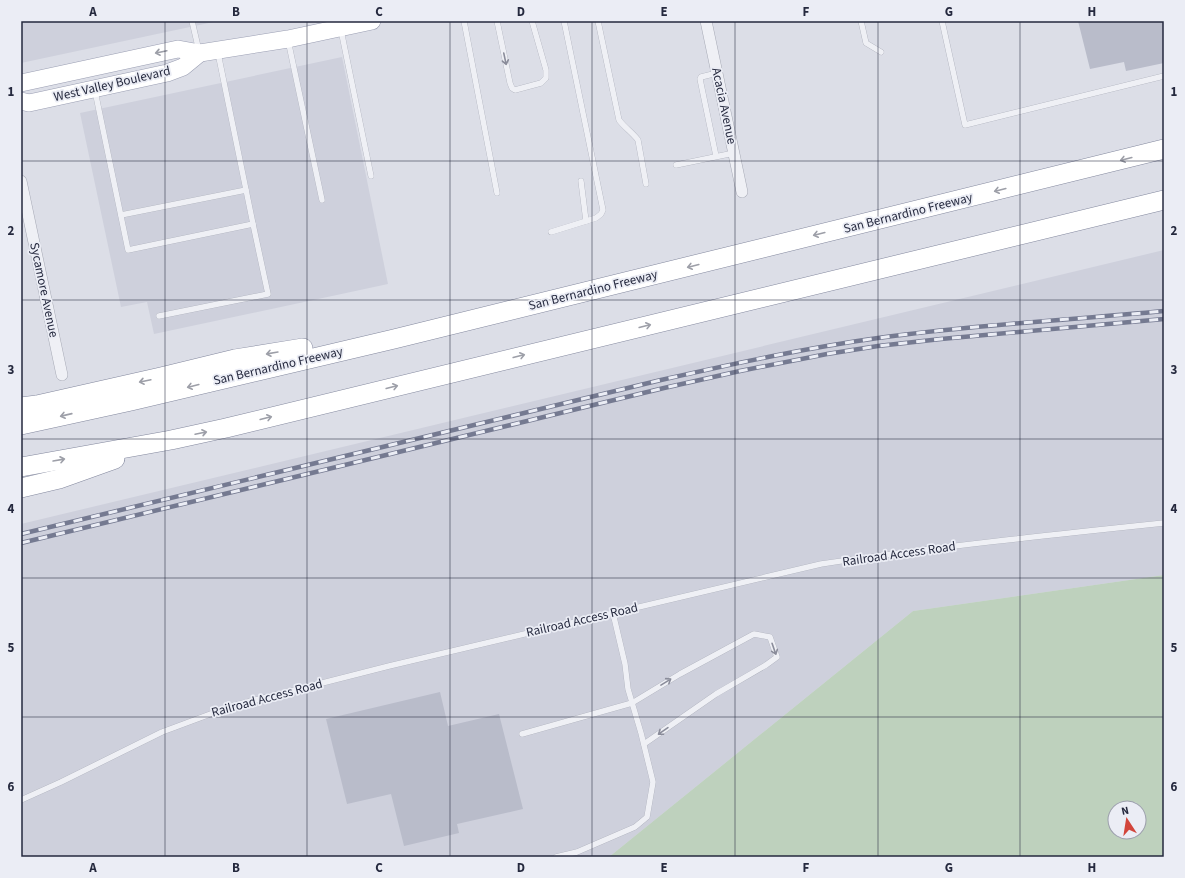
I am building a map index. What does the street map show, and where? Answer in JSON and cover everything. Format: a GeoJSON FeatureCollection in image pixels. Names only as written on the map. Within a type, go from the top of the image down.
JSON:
{"type":"FeatureCollection","features":[{"type":"Feature","properties":{"kind":"highway","name":"San Bernardino Freeway"},"geometry":{"type":"LineString","coordinates":[[21,425],[131,401],[394,339],[1164,149]]}},
{"type":"Feature","properties":{"kind":"highway"},"geometry":{"type":"LineString","coordinates":[[21,467],[171,440],[226,428],[1164,200]]}},
{"type":"Feature","properties":{"kind":"highway"},"geometry":{"type":"LineString","coordinates":[[21,407],[37,405],[235,360],[297,349],[394,339]]}},
{"type":"Feature","properties":{"kind":"highway"},"geometry":{"type":"LineString","coordinates":[[21,488],[59,479],[171,440]]}},
{"type":"Feature","properties":{"kind":"main road","name":"West Valley Boulevard"},"geometry":{"type":"LineString","coordinates":[[21,83],[178,49],[200,53],[288,39],[365,22]]}},
{"type":"Feature","properties":{"kind":"main road","name":"West Valley Boulevard"},"geometry":{"type":"LineString","coordinates":[[21,101],[29,103],[167,73],[183,67],[200,53]]}},
{"type":"Feature","properties":{"kind":"street","name":"Acacia Avenue"},"geometry":{"type":"LineString","coordinates":[[706,21],[742,192]]}},
{"type":"Feature","properties":{"kind":"street","name":"Sycamore Avenue"},"geometry":{"type":"LineString","coordinates":[[21,181],[62,375]]}},
{"type":"Feature","properties":{"kind":"lane"},"geometry":{"type":"LineString","coordinates":[[192,21],[200,53]]}},
{"type":"Feature","properties":{"kind":"lane"},"geometry":{"type":"LineString","coordinates":[[464,21],[497,193]]}},
{"type":"Feature","properties":{"kind":"lane"},"geometry":{"type":"LineString","coordinates":[[497,21],[510,83],[512,88],[515,90],[541,82],[546,78],[546,70],[532,21]]}},
{"type":"Feature","properties":{"kind":"lane"},"geometry":{"type":"LineString","coordinates":[[551,232],[596,218],[601,214],[602,206],[564,21]]}},
{"type":"Feature","properties":{"kind":"lane"},"geometry":{"type":"LineString","coordinates":[[598,21],[619,120],[626,130],[634,134],[638,140],[646,184]]}},
{"type":"Feature","properties":{"kind":"lane"},"geometry":{"type":"LineString","coordinates":[[861,21],[866,43],[881,52]]}},
{"type":"Feature","properties":{"kind":"lane"},"geometry":{"type":"LineString","coordinates":[[942,21],[965,125],[1164,76]]}},
{"type":"Feature","properties":{"kind":"lane"},"geometry":{"type":"LineString","coordinates":[[340,28],[371,176]]}},
{"type":"Feature","properties":{"kind":"lane"},"geometry":{"type":"LineString","coordinates":[[288,39],[322,200]]}},
{"type":"Feature","properties":{"kind":"lane"},"geometry":{"type":"LineString","coordinates":[[159,316],[268,294],[217,50]]}},
{"type":"Feature","properties":{"kind":"lane"},"geometry":{"type":"LineString","coordinates":[[716,156],[700,79],[701,77],[717,73]]}},
{"type":"Feature","properties":{"kind":"lane"},"geometry":{"type":"LineString","coordinates":[[94,89],[128,250],[253,224]]}},
{"type":"Feature","properties":{"kind":"lane"},"geometry":{"type":"LineString","coordinates":[[676,165],[734,153]]}},
{"type":"Feature","properties":{"kind":"lane"},"geometry":{"type":"LineString","coordinates":[[581,181],[586,221]]}},
{"type":"Feature","properties":{"kind":"lane"},"geometry":{"type":"LineString","coordinates":[[121,215],[246,190]]}},
{"type":"Feature","properties":{"kind":"lane","name":"Railroad Access Road"},"geometry":{"type":"LineString","coordinates":[[21,800],[162,732],[232,706],[389,666],[821,564],[886,554],[1164,523]]}},
{"type":"Feature","properties":{"kind":"lane"},"geometry":{"type":"LineString","coordinates":[[556,857],[577,852],[635,827],[647,817],[653,782],[628,689],[623,655],[613,613]]}},
{"type":"Feature","properties":{"kind":"lane"},"geometry":{"type":"LineString","coordinates":[[522,734],[632,703],[680,674],[754,634],[770,636],[777,657],[716,694],[644,744]]}},
{"type":"Feature","properties":{"kind":"shaded area"},"geometry":{"type":"Polygon","coordinates":[[[21,21],[218,21],[21,63],[21,21]]]}},
{"type":"Feature","properties":{"kind":"shaded area"},"geometry":{"type":"Polygon","coordinates":[[[342,57],[388,284],[154,334],[147,302],[121,307],[80,113],[342,57]]]}},
{"type":"Feature","properties":{"kind":"shaded area"},"geometry":{"type":"Polygon","coordinates":[[[1164,250],[1164,575],[913,611],[609,857],[21,857],[21,524],[1164,250]]]}},
{"type":"Feature","properties":{"kind":"green space"},"geometry":{"type":"Polygon","coordinates":[[[1164,575],[1164,857],[609,857],[913,611],[1164,575]]]}},
{"type":"Feature","properties":{"kind":"building"},"geometry":{"type":"Polygon","coordinates":[[[1078,21],[1164,21],[1164,63],[1126,71],[1124,62],[1090,69],[1078,21]]]}},
{"type":"Feature","properties":{"kind":"building"},"geometry":{"type":"Polygon","coordinates":[[[440,692],[448,726],[499,714],[523,809],[457,824],[459,833],[404,846],[391,794],[347,804],[326,719],[440,692]]]}},
{"type":"Feature","properties":{"kind":"railway"},"geometry":{"type":"LineString","coordinates":[[21,534],[661,380],[769,357],[851,342],[914,333],[1164,311]]}},
{"type":"Feature","properties":{"kind":"railway"},"geometry":{"type":"LineString","coordinates":[[21,543],[740,371],[827,354],[878,346],[1164,319]]}}]}
